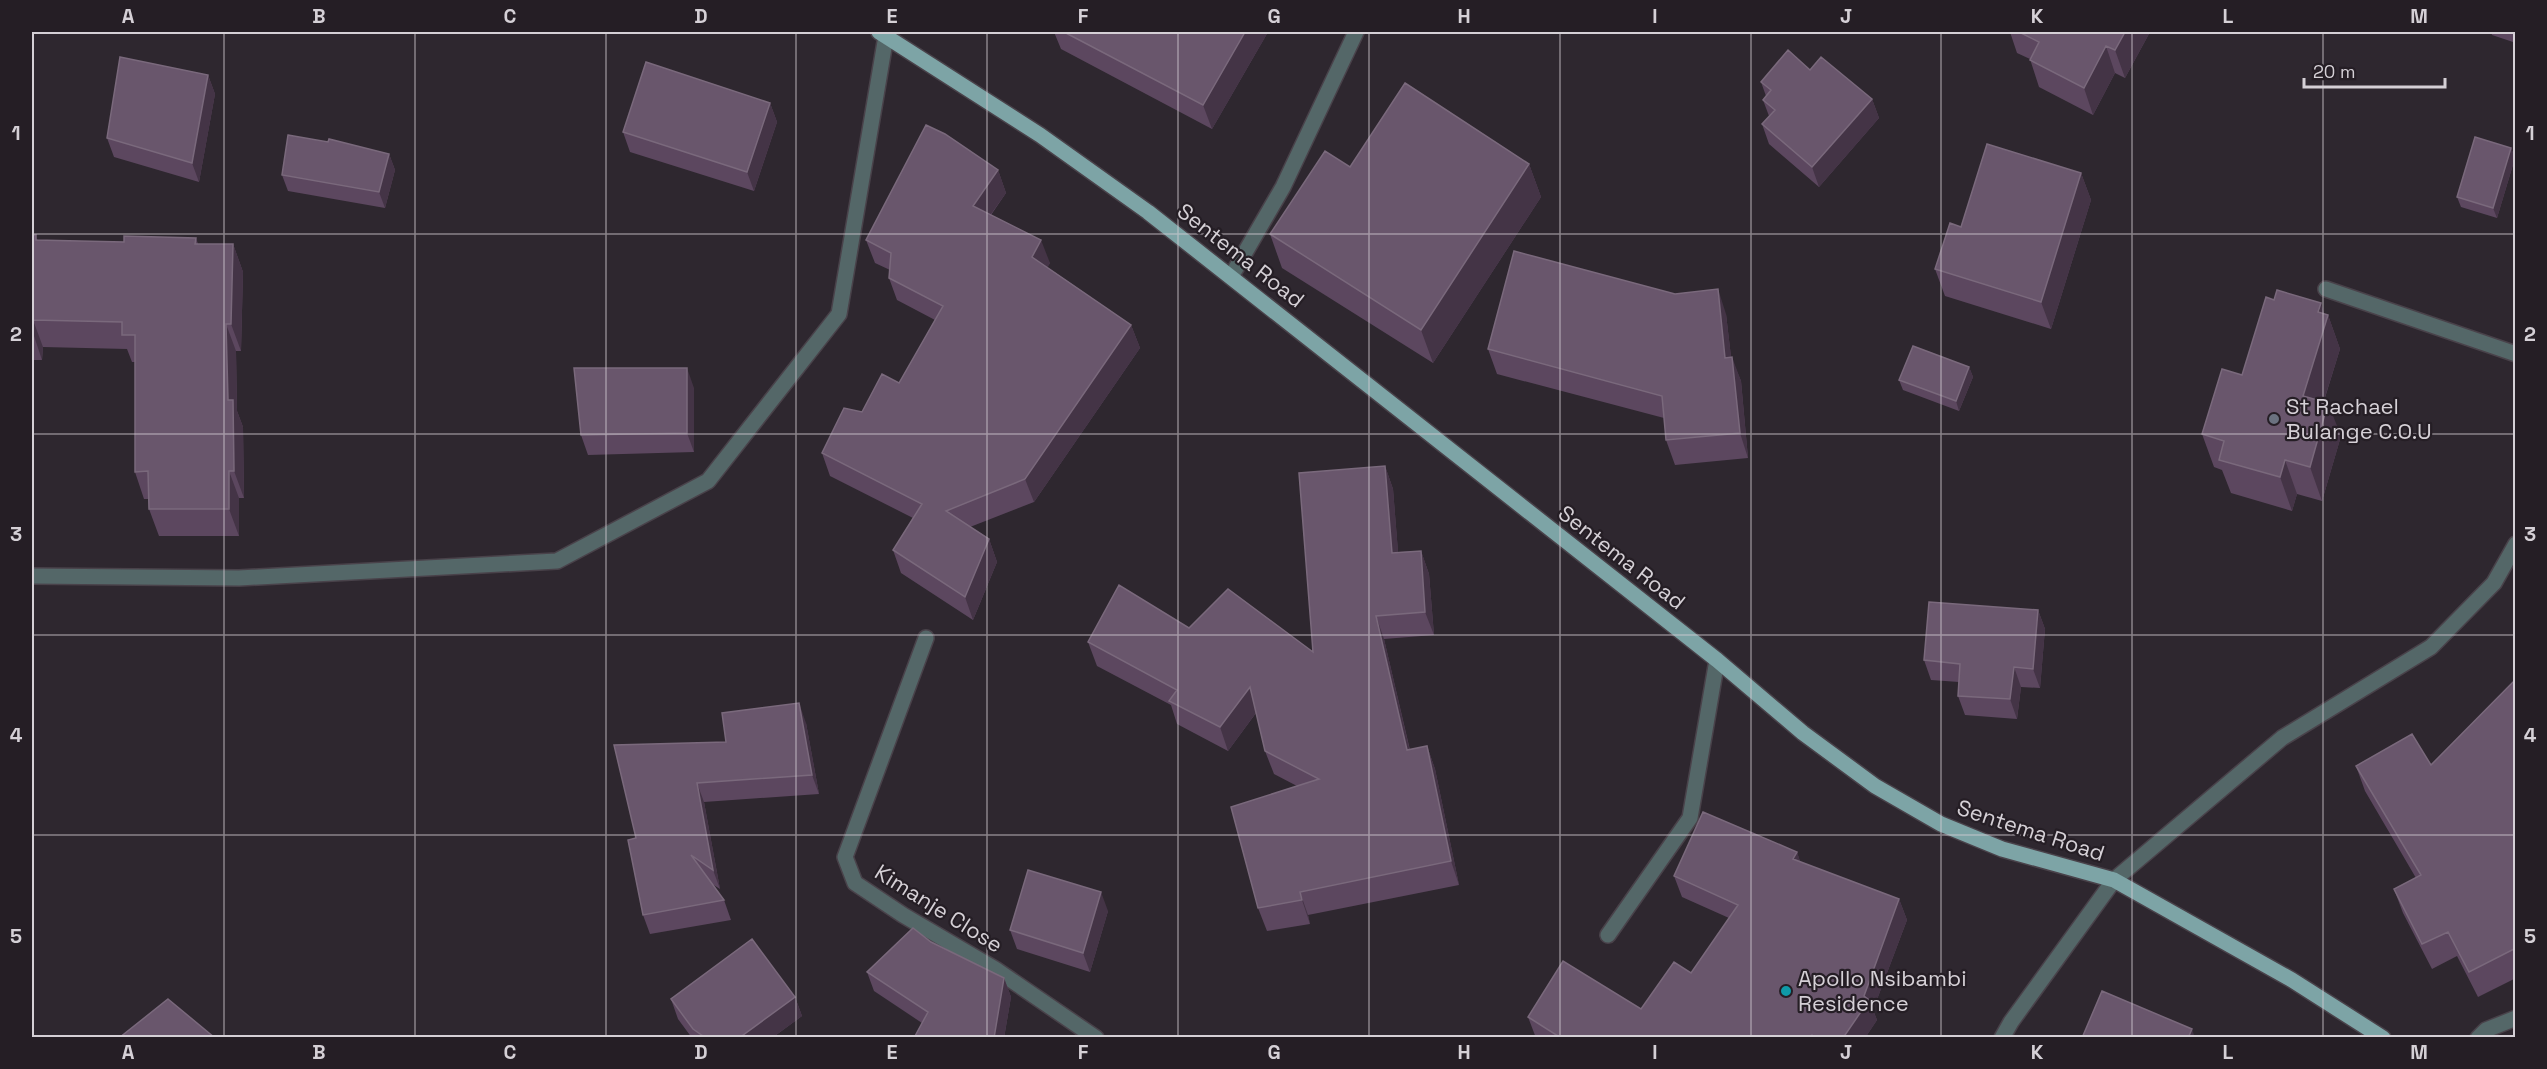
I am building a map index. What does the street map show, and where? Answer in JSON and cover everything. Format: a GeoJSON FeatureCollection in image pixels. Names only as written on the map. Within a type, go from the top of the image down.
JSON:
{"type":"FeatureCollection","features":[{"type":"Feature","properties":{"kind":"main road","name":"Sentema Road"},"geometry":{"type":"LineString","coordinates":[[882,34],[1040,135],[1232,275],[1717,660],[1803,734],[1875,786],[1941,824],[2002,849],[2114,880],[2292,980],[2383,1038]]}},
{"type":"Feature","properties":{"kind":"street"},"geometry":{"type":"LineString","coordinates":[[1232,275],[1283,187],[1356,32]]}},
{"type":"Feature","properties":{"kind":"street"},"geometry":{"type":"LineString","coordinates":[[32,576],[239,578],[557,561],[708,481],[838,314],[882,34]]}},
{"type":"Feature","properties":{"kind":"street"},"geometry":{"type":"LineString","coordinates":[[2326,289],[2516,354]]}},
{"type":"Feature","properties":{"kind":"street"},"geometry":{"type":"LineString","coordinates":[[2002,1038],[2011,1022],[2114,880],[2283,738],[2431,647],[2494,583],[2516,544]]}},
{"type":"Feature","properties":{"kind":"street","name":"Kimanje Close"},"geometry":{"type":"LineString","coordinates":[[926,638],[845,857],[855,883],[903,915],[995,969],[1096,1038]]}},
{"type":"Feature","properties":{"kind":"street"},"geometry":{"type":"LineString","coordinates":[[1608,935],[1690,818],[1717,660]]}},
{"type":"Feature","properties":{"kind":"street"},"geometry":{"type":"LineString","coordinates":[[2478,1038],[2486,1030],[2516,1018]]}},
{"type":"Feature","properties":{"kind":"building"},"geometry":{"type":"Polygon","coordinates":[[[1064,32],[1245,32],[1203,105],[1064,32]]]}},
{"type":"Feature","properties":{"kind":"building"},"geometry":{"type":"Polygon","coordinates":[[[2019,32],[2125,32],[2115,50],[2106,46],[2084,88],[2030,60],[2039,42],[2019,32]]]}},
{"type":"Feature","properties":{"kind":"building"},"geometry":{"type":"Polygon","coordinates":[[[1788,50],[1810,70],[1821,57],[1872,99],[1812,167],[1762,124],[1775,110],[1763,100],[1771,90],[1761,82],[1788,50]]]}},
{"type":"Feature","properties":{"kind":"building"},"geometry":{"type":"Polygon","coordinates":[[[120,57],[208,75],[192,163],[107,138],[120,57]]]}},
{"type":"Feature","properties":{"kind":"building"},"geometry":{"type":"Polygon","coordinates":[[[646,62],[770,103],[747,172],[623,132],[646,62]]]}},
{"type":"Feature","properties":{"kind":"building"},"geometry":{"type":"Polygon","coordinates":[[[1405,83],[1529,164],[1421,330],[1270,234],[1325,151],[1350,167],[1405,83]]]}},
{"type":"Feature","properties":{"kind":"building"},"geometry":{"type":"Polygon","coordinates":[[[926,125],[945,134],[998,170],[973,206],[1041,240],[1032,257],[1131,325],[1025,479],[946,511],[989,539],[965,597],[893,550],[922,504],[822,453],[844,408],[862,412],[882,374],[899,383],[943,306],[889,278],[891,253],[866,240],[926,125]]]}},
{"type":"Feature","properties":{"kind":"building"},"geometry":{"type":"Polygon","coordinates":[[[288,135],[328,142],[329,139],[389,154],[379,192],[282,175],[288,135]]]}},
{"type":"Feature","properties":{"kind":"building"},"geometry":{"type":"Polygon","coordinates":[[[2475,137],[2511,148],[2493,208],[2457,197],[2475,137]]]}},
{"type":"Feature","properties":{"kind":"building"},"geometry":{"type":"Polygon","coordinates":[[[1987,144],[2081,173],[2041,302],[1935,269],[1950,223],[1961,227],[1987,144]]]}},
{"type":"Feature","properties":{"kind":"building"},"geometry":{"type":"Polygon","coordinates":[[[32,235],[36,235],[36,240],[124,242],[124,236],[196,238],[195,244],[233,244],[231,324],[226,324],[228,400],[233,400],[234,471],[229,471],[229,509],[149,509],[148,471],[135,472],[135,335],[122,335],[122,322],[33,320],[32,333],[32,235]]]}},
{"type":"Feature","properties":{"kind":"building"},"geometry":{"type":"Polygon","coordinates":[[[1514,251],[1675,294],[1718,289],[1725,358],[1732,357],[1740,433],[1666,440],[1662,396],[1488,349],[1514,251]]]}},
{"type":"Feature","properties":{"kind":"building","name":"St Rachael Bulange C.O.U"},"geometry":{"type":"Polygon","coordinates":[[[2277,290],[2321,303],[2318,312],[2328,315],[2303,396],[2328,403],[2310,467],[2285,460],[2280,477],[2219,460],[2224,441],[2202,434],[2222,369],[2242,375],[2266,297],[2274,300],[2277,290]]]}},
{"type":"Feature","properties":{"kind":"building"},"geometry":{"type":"Polygon","coordinates":[[[1913,346],[1969,367],[1956,401],[1899,380],[1913,346]]]}},
{"type":"Feature","properties":{"kind":"building"},"geometry":{"type":"Polygon","coordinates":[[[574,368],[687,368],[687,433],[581,435],[574,368]]]}},
{"type":"Feature","properties":{"kind":"building"},"geometry":{"type":"Polygon","coordinates":[[[1385,466],[1392,553],[1421,551],[1425,612],[1376,616],[1407,750],[1427,746],[1451,861],[1300,892],[1302,900],[1258,908],[1231,807],[1319,779],[1265,751],[1250,687],[1220,727],[1169,701],[1177,690],[1088,642],[1119,585],[1189,628],[1228,589],[1313,652],[1299,473],[1385,466]]]}},
{"type":"Feature","properties":{"kind":"building"},"geometry":{"type":"Polygon","coordinates":[[[1929,602],[2038,610],[2033,669],[2014,667],[2010,699],[1958,696],[1960,664],[1924,660],[1929,602]]]}},
{"type":"Feature","properties":{"kind":"building"},"geometry":{"type":"Polygon","coordinates":[[[2516,679],[2516,948],[2469,972],[2448,932],[2422,944],[2394,889],[2421,875],[2356,766],[2412,734],[2431,765],[2516,679]]]}},
{"type":"Feature","properties":{"kind":"building"},"geometry":{"type":"Polygon","coordinates":[[[799,703],[812,775],[697,783],[713,870],[691,855],[724,900],[643,915],[628,840],[636,838],[614,745],[726,742],[722,713],[799,703]]]}},
{"type":"Feature","properties":{"kind":"building"},"geometry":{"type":"Polygon","coordinates":[[[1703,812],[1797,852],[1793,859],[1899,899],[1864,996],[1869,1000],[1843,1038],[1816,1038],[1812,1035],[1810,1038],[1561,1038],[1528,1017],[1563,961],[1641,1009],[1674,962],[1691,973],[1738,905],[1674,876],[1703,812]]]}},
{"type":"Feature","properties":{"kind":"building"},"geometry":{"type":"Polygon","coordinates":[[[1028,870],[1101,892],[1083,953],[1010,930],[1028,870]]]}},
{"type":"Feature","properties":{"kind":"building"},"geometry":{"type":"Polygon","coordinates":[[[913,928],[931,942],[1004,978],[994,1038],[914,1038],[928,1012],[867,972],[913,928]]]}},
{"type":"Feature","properties":{"kind":"building"},"geometry":{"type":"Polygon","coordinates":[[[752,939],[795,997],[739,1038],[706,1038],[693,1029],[671,999],[752,939]]]}},
{"type":"Feature","properties":{"kind":"building"},"geometry":{"type":"Polygon","coordinates":[[[2102,991],[2192,1029],[2188,1038],[2082,1038],[2102,991]]]}},
{"type":"Feature","properties":{"kind":"building"},"geometry":{"type":"Polygon","coordinates":[[[168,999],[215,1038],[119,1038],[168,999]]]}},
{"type":"Feature","properties":{"kind":"place","name":"St Rachael Bulange C.O.U"},"geometry":{"type":"Point","coordinates":[2274,419]}},
{"type":"Feature","properties":{"kind":"place","name":"Apollo Nsibambi Residence"},"geometry":{"type":"Point","coordinates":[1786,991]}}]}
